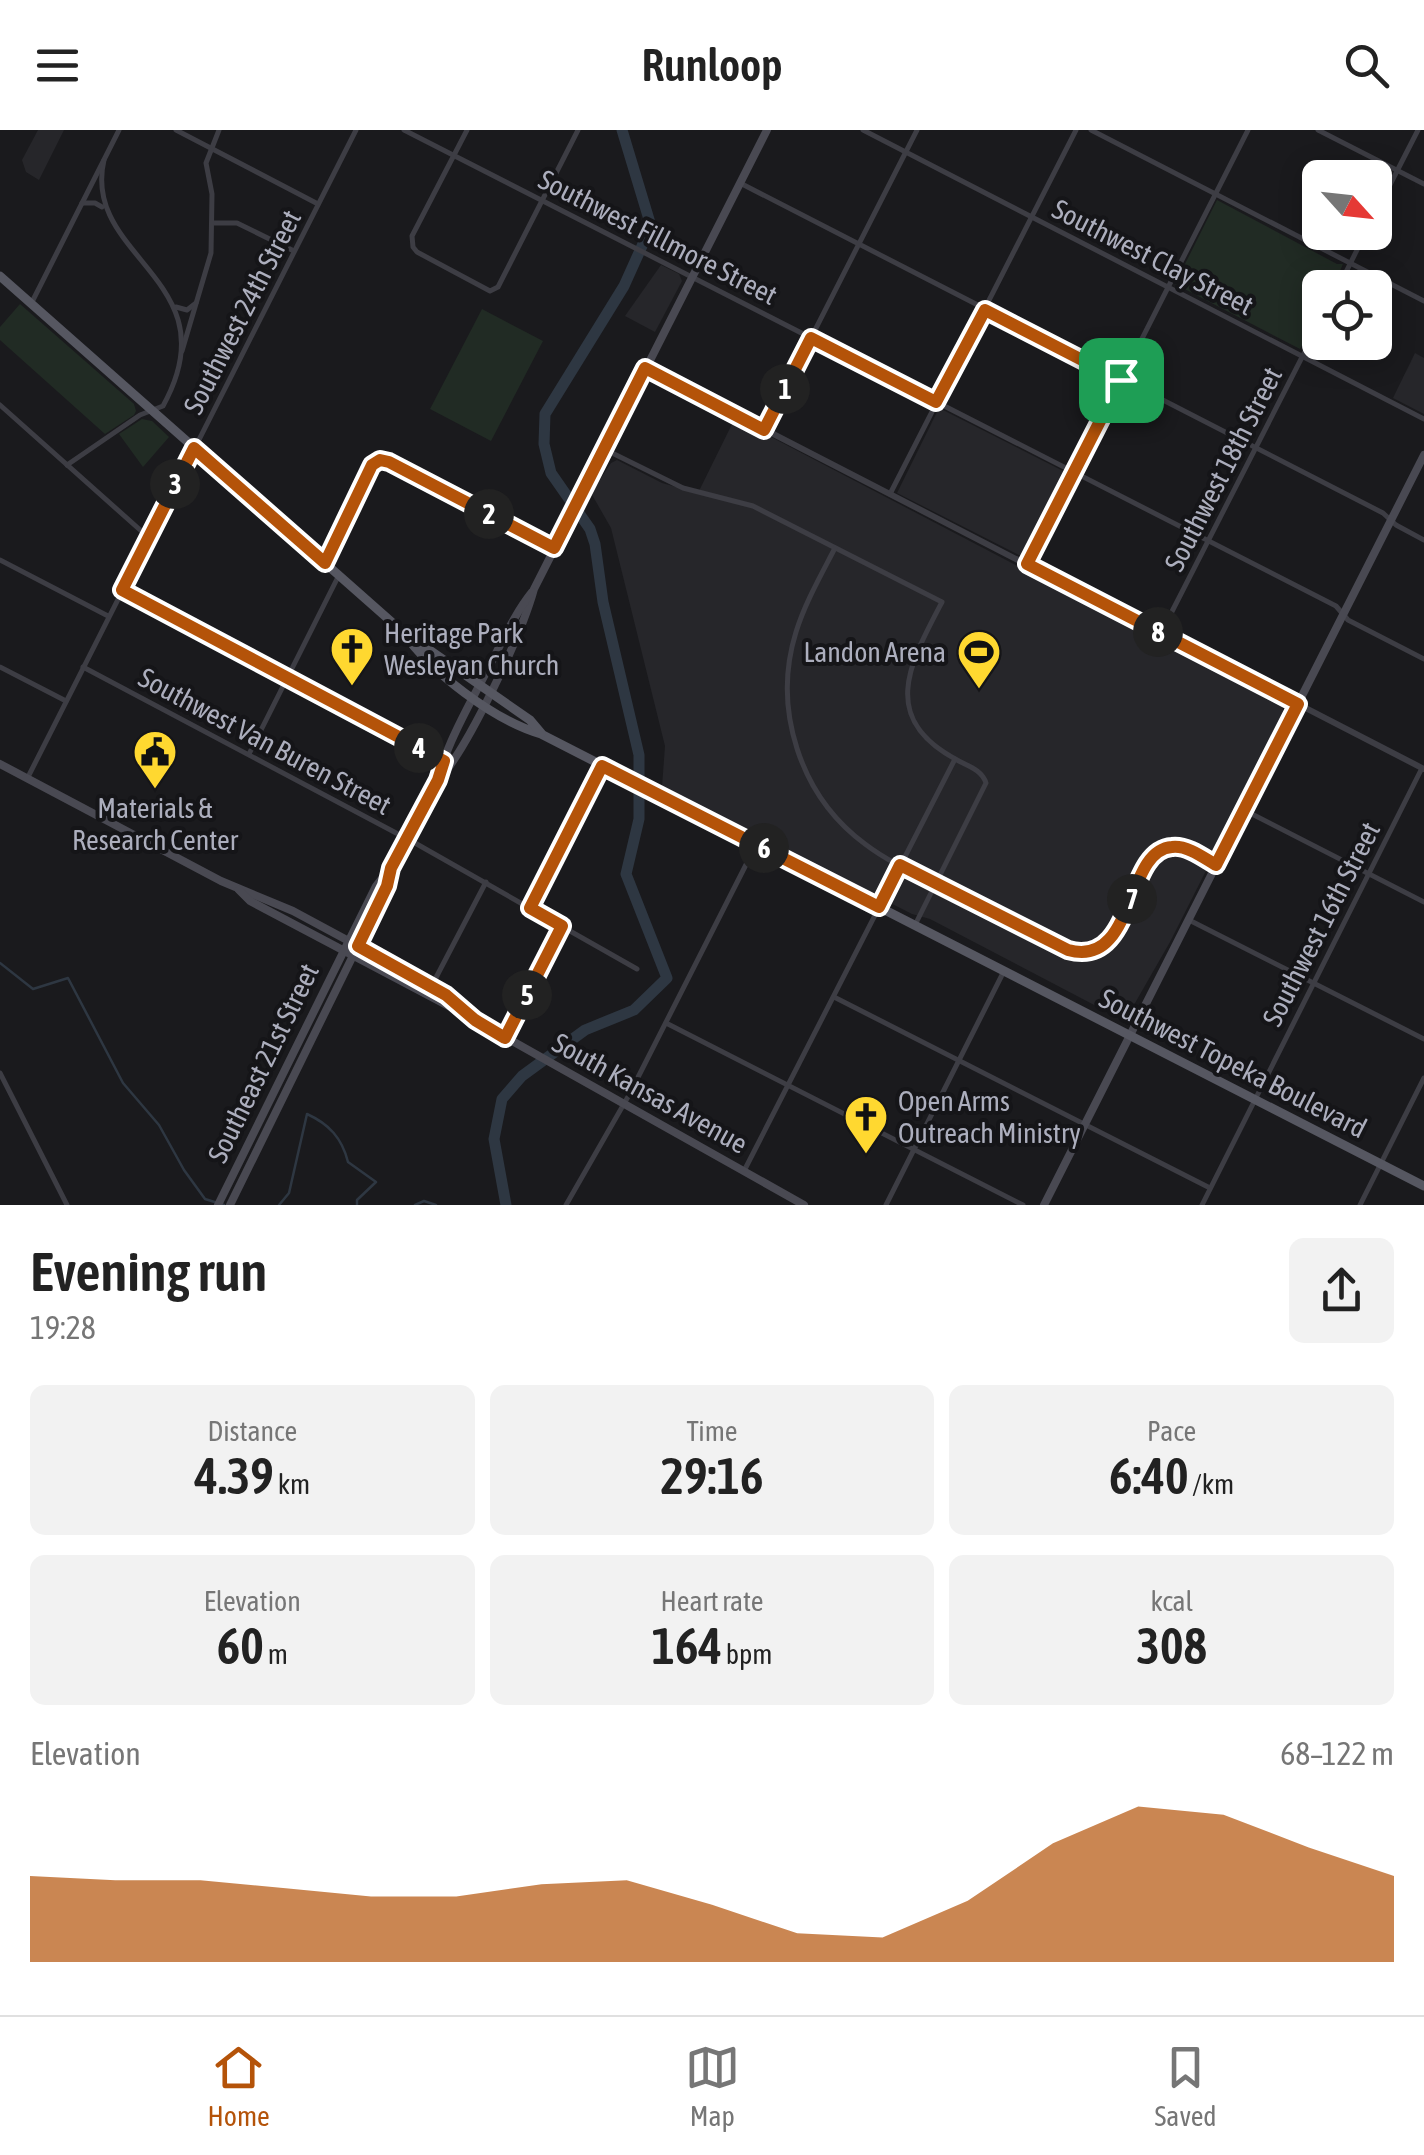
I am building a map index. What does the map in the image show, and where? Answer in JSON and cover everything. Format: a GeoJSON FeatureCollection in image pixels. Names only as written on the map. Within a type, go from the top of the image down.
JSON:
{"type":"FeatureCollection","features":[{"type":"Feature","properties":{"kind":"main road"},"geometry":{"type":"LineString","coordinates":[[391,868],[528,609],[554,548],[767,130]]}},
{"type":"Feature","properties":{"kind":"main road","name":"Southwest Topeka Boulevard"},"geometry":{"type":"LineString","coordinates":[[0,276],[339,575],[402,632],[415,650],[478,701],[522,728],[541,734],[1424,1186]]}},
{"type":"Feature","properties":{"kind":"main road"},"geometry":{"type":"LineString","coordinates":[[1044,1205],[1424,455]]}},
{"type":"Feature","properties":{"kind":"main road","name":"Southwest Topeka Boulevard"},"geometry":{"type":"LineString","coordinates":[[402,632],[416,637],[530,720],[541,734]]}},
{"type":"Feature","properties":{"kind":"main road","name":"South Kansas Avenue"},"geometry":{"type":"LineString","coordinates":[[0,764],[239,890],[262,896],[358,946],[432,987],[463,1007],[475,1020]]}},
{"type":"Feature","properties":{"kind":"main road","name":"Southeast 21st Street"},"geometry":{"type":"LineString","coordinates":[[218,1205],[376,886],[391,868]]}},
{"type":"Feature","properties":{"kind":"main road","name":"Southeast 21st Street"},"geometry":{"type":"LineString","coordinates":[[230,1205],[387,886],[391,868]]}},
{"type":"Feature","properties":{"kind":"main road","name":"South Kansas Avenue"},"geometry":{"type":"LineString","coordinates":[[239,890],[250,900],[475,1020],[804,1205]]}},
{"type":"Feature","properties":{"kind":"street"},"geometry":{"type":"LineString","coordinates":[[31,304],[119,130]]}},
{"type":"Feature","properties":{"kind":"street"},"geometry":{"type":"LineString","coordinates":[[176,130],[318,204]]}},
{"type":"Feature","properties":{"kind":"street"},"geometry":{"type":"LineString","coordinates":[[67,465],[140,415],[163,406],[167,399],[209,268],[213,223],[206,167],[219,130]]}},
{"type":"Feature","properties":{"kind":"street","name":"Southwest 24th Street"},"geometry":{"type":"LineString","coordinates":[[27,778],[356,130]]}},
{"type":"Feature","properties":{"kind":"street","name":"Southwest Fillmore Street"},"geometry":{"type":"LineString","coordinates":[[404,130],[1336,606],[1348,620],[1424,659]]}},
{"type":"Feature","properties":{"kind":"street"},"geometry":{"type":"LineString","coordinates":[[467,130],[412,236],[413,247],[493,291],[578,130]]}},
{"type":"Feature","properties":{"kind":"street","name":"Southwest Clay Street"},"geometry":{"type":"LineString","coordinates":[[863,130],[1302,356]]}},
{"type":"Feature","properties":{"kind":"street"},"geometry":{"type":"LineString","coordinates":[[764,430],[917,130]]}},
{"type":"Feature","properties":{"kind":"street"},"geometry":{"type":"LineString","coordinates":[[890,494],[1076,130]]}},
{"type":"Feature","properties":{"kind":"street"},"geometry":{"type":"LineString","coordinates":[[1092,130],[1424,301]]}},
{"type":"Feature","properties":{"kind":"street"},"geometry":{"type":"LineString","coordinates":[[1027,564],[1248,130]]}},
{"type":"Feature","properties":{"kind":"street"},"geometry":{"type":"LineString","coordinates":[[1318,130],[1424,184]]}},
{"type":"Feature","properties":{"kind":"street"},"geometry":{"type":"LineString","coordinates":[[1392,180],[1418,130]]}},
{"type":"Feature","properties":{"kind":"street"},"geometry":{"type":"LineString","coordinates":[[104,160],[100,182],[104,208],[165,288],[180,335],[180,359]]}},
{"type":"Feature","properties":{"kind":"street"},"geometry":{"type":"LineString","coordinates":[[740,183],[1256,448],[1424,540]]}},
{"type":"Feature","properties":{"kind":"street"},"geometry":{"type":"LineString","coordinates":[[82,204],[95,202],[104,208]]}},
{"type":"Feature","properties":{"kind":"street"},"geometry":{"type":"LineString","coordinates":[[213,223],[236,223],[294,251]]}},
{"type":"Feature","properties":{"kind":"street"},"geometry":{"type":"LineString","coordinates":[[1347,270],[1357,250]]}},
{"type":"Feature","properties":{"kind":"street"},"geometry":{"type":"LineString","coordinates":[[173,304],[187,310],[198,300]]}},
{"type":"Feature","properties":{"kind":"street","name":"Southwest 18th Street"},"geometry":{"type":"LineString","coordinates":[[1160,634],[1302,356]]}},
{"type":"Feature","properties":{"kind":"street","name":"Southwest Clay Street"},"geometry":{"type":"LineString","coordinates":[[1310,360],[1424,419]]}},
{"type":"Feature","properties":{"kind":"street"},"geometry":{"type":"LineString","coordinates":[[645,368],[1423,768]]}},
{"type":"Feature","properties":{"kind":"street"},"geometry":{"type":"LineString","coordinates":[[0,406],[148,536]]}},
{"type":"Feature","properties":{"kind":"street"},"geometry":{"type":"LineString","coordinates":[[604,449],[683,488],[753,506],[942,602],[911,663],[907,695],[920,732],[931,744],[984,776],[985,787],[915,925]]}},
{"type":"Feature","properties":{"kind":"street"},"geometry":{"type":"LineString","coordinates":[[325,563],[372,465],[380,460],[554,548]]}},
{"type":"Feature","properties":{"kind":"street"},"geometry":{"type":"LineString","coordinates":[[835,548],[801,616],[792,645],[787,695],[792,735],[806,773],[827,807],[862,842],[1059,946],[1083,952],[1097,948],[1111,937],[1150,860],[1160,851],[1182,847],[1216,865]]}},
{"type":"Feature","properties":{"kind":"street"},"geometry":{"type":"LineString","coordinates":[[0,560],[108,616]]}},
{"type":"Feature","properties":{"kind":"street"},"geometry":{"type":"LineString","coordinates":[[249,754],[339,575]]}},
{"type":"Feature","properties":{"kind":"street"},"geometry":{"type":"LineString","coordinates":[[122,590],[448,763]]}},
{"type":"Feature","properties":{"kind":"street"},"geometry":{"type":"LineString","coordinates":[[0,666],[66,701]]}},
{"type":"Feature","properties":{"kind":"street","name":"Southwest Van Buren Street"},"geometry":{"type":"LineString","coordinates":[[82,668],[407,838],[638,969]]}},
{"type":"Feature","properties":{"kind":"street"},"geometry":{"type":"LineString","coordinates":[[744,1171],[954,759]]}},
{"type":"Feature","properties":{"kind":"street"},"geometry":{"type":"LineString","coordinates":[[530,908],[602,766]]}},
{"type":"Feature","properties":{"kind":"street","name":"Southwest 16th Street"},"geometry":{"type":"LineString","coordinates":[[1202,1205],[1423,768]]}},
{"type":"Feature","properties":{"kind":"street"},"geometry":{"type":"LineString","coordinates":[[1244,810],[1424,902]]}},
{"type":"Feature","properties":{"kind":"street"},"geometry":{"type":"LineString","coordinates":[[566,1205],[666,1023],[756,844]]}},
{"type":"Feature","properties":{"kind":"street"},"geometry":{"type":"LineString","coordinates":[[427,997],[486,882]]}},
{"type":"Feature","properties":{"kind":"street"},"geometry":{"type":"LineString","coordinates":[[1188,920],[1424,1040]]}},
{"type":"Feature","properties":{"kind":"street"},"geometry":{"type":"LineString","coordinates":[[505,1038],[562,926]]}},
{"type":"Feature","properties":{"kind":"street"},"geometry":{"type":"LineString","coordinates":[[886,1205],[1004,970]]}},
{"type":"Feature","properties":{"kind":"street"},"geometry":{"type":"LineString","coordinates":[[833,996],[1210,1188]]}},
{"type":"Feature","properties":{"kind":"street"},"geometry":{"type":"LineString","coordinates":[[666,1023],[1023,1205]]}},
{"type":"Feature","properties":{"kind":"street"},"geometry":{"type":"LineString","coordinates":[[0,1073],[67,1205]]}},
{"type":"Feature","properties":{"kind":"street"},"geometry":{"type":"LineString","coordinates":[[1360,1205],[1424,1078]]}},
{"type":"Feature","properties":{"kind":"shaded area"},"geometry":{"type":"Polygon","coordinates":[[[38,130],[64,130],[39,180],[26,172],[22,160],[38,130]]]}},
{"type":"Feature","properties":{"kind":"shaded area"},"geometry":{"type":"Polygon","coordinates":[[[1217,200],[1302,245],[1302,250],[1343,264],[1340,270],[1302,270],[1300,349],[1175,284],[1217,200]]]}},
{"type":"Feature","properties":{"kind":"shaded area"},"geometry":{"type":"Polygon","coordinates":[[[661,265],[679,274],[682,281],[655,332],[625,316],[661,265]]]}},
{"type":"Feature","properties":{"kind":"shaded area"},"geometry":{"type":"Polygon","coordinates":[[[20,304],[134,404],[134,415],[105,434],[0,340],[0,327],[20,304]]]}},
{"type":"Feature","properties":{"kind":"shaded area"},"geometry":{"type":"Polygon","coordinates":[[[482,309],[543,341],[491,441],[430,409],[482,309]]]}},
{"type":"Feature","properties":{"kind":"shaded area"},"geometry":{"type":"Polygon","coordinates":[[[1415,353],[1424,358],[1424,414],[1393,398],[1415,353]]]}},
{"type":"Feature","properties":{"kind":"shaded area"},"geometry":{"type":"Polygon","coordinates":[[[939,408],[1069,474],[1025,558],[897,493],[939,408]]]}},
{"type":"Feature","properties":{"kind":"shaded area"},"geometry":{"type":"Polygon","coordinates":[[[735,418],[1281,704],[1284,713],[1280,724],[1170,942],[1127,1017],[1119,1018],[930,919],[912,914],[662,787],[665,746],[611,528],[591,493],[617,460],[662,483],[698,493],[735,418]]]}},
{"type":"Feature","properties":{"kind":"shaded area"},"geometry":{"type":"Polygon","coordinates":[[[142,419],[152,421],[169,437],[143,467],[119,434],[142,419]]]}},
{"type":"Feature","properties":{"kind":"waterway"},"geometry":{"type":"LineString","coordinates":[[506,1205],[494,1139],[502,1099],[522,1076],[585,1030],[634,1010],[667,978],[626,874],[639,819],[639,755],[603,602],[595,544],[590,529],[551,473],[544,444],[545,414],[624,286],[651,226],[622,130]]}},
{"type":"Feature","properties":{"kind":"waterway"},"geometry":{"type":"LineString","coordinates":[[0,963],[33,989],[68,978],[123,1083],[159,1125],[205,1199],[224,1205]]}},
{"type":"Feature","properties":{"kind":"waterway"},"geometry":{"type":"LineString","coordinates":[[279,1205],[289,1193],[307,1114],[334,1133],[348,1162],[376,1182],[357,1200],[357,1205]]}},
{"type":"Feature","properties":{"kind":"waterway"},"geometry":{"type":"LineString","coordinates":[[415,1205],[424,1201],[436,1205]]}},
{"type":"Feature","properties":{"kind":"place","name":"Heritage Park Wesleyan Church"},"geometry":{"type":"Point","coordinates":[352,687]}},
{"type":"Feature","properties":{"kind":"place","name":"Landon Arena"},"geometry":{"type":"Point","coordinates":[979,690]}},
{"type":"Feature","properties":{"kind":"place","name":"Materials & Research Center"},"geometry":{"type":"Point","coordinates":[155,790]}},
{"type":"Feature","properties":{"kind":"place","name":"Open Arms Outreach Ministry"},"geometry":{"type":"Point","coordinates":[866,1155]}},
{"type":"Feature","properties":{"kind":"route"},"geometry":{"type":"LineString","coordinates":[[985,310],[1121,380],[1027,564],[1298,704],[1216,865],[1182,847],[1160,851],[1150,860],[1111,937],[1089,951],[1059,946],[900,865],[879,907],[602,766],[530,908],[562,926],[505,1038],[475,1020],[446,995],[358,946],[444,761],[122,590],[194,448],[325,563],[372,465],[380,460],[554,548],[645,368],[764,430],[811,338],[936,402],[985,310]]}}]}
